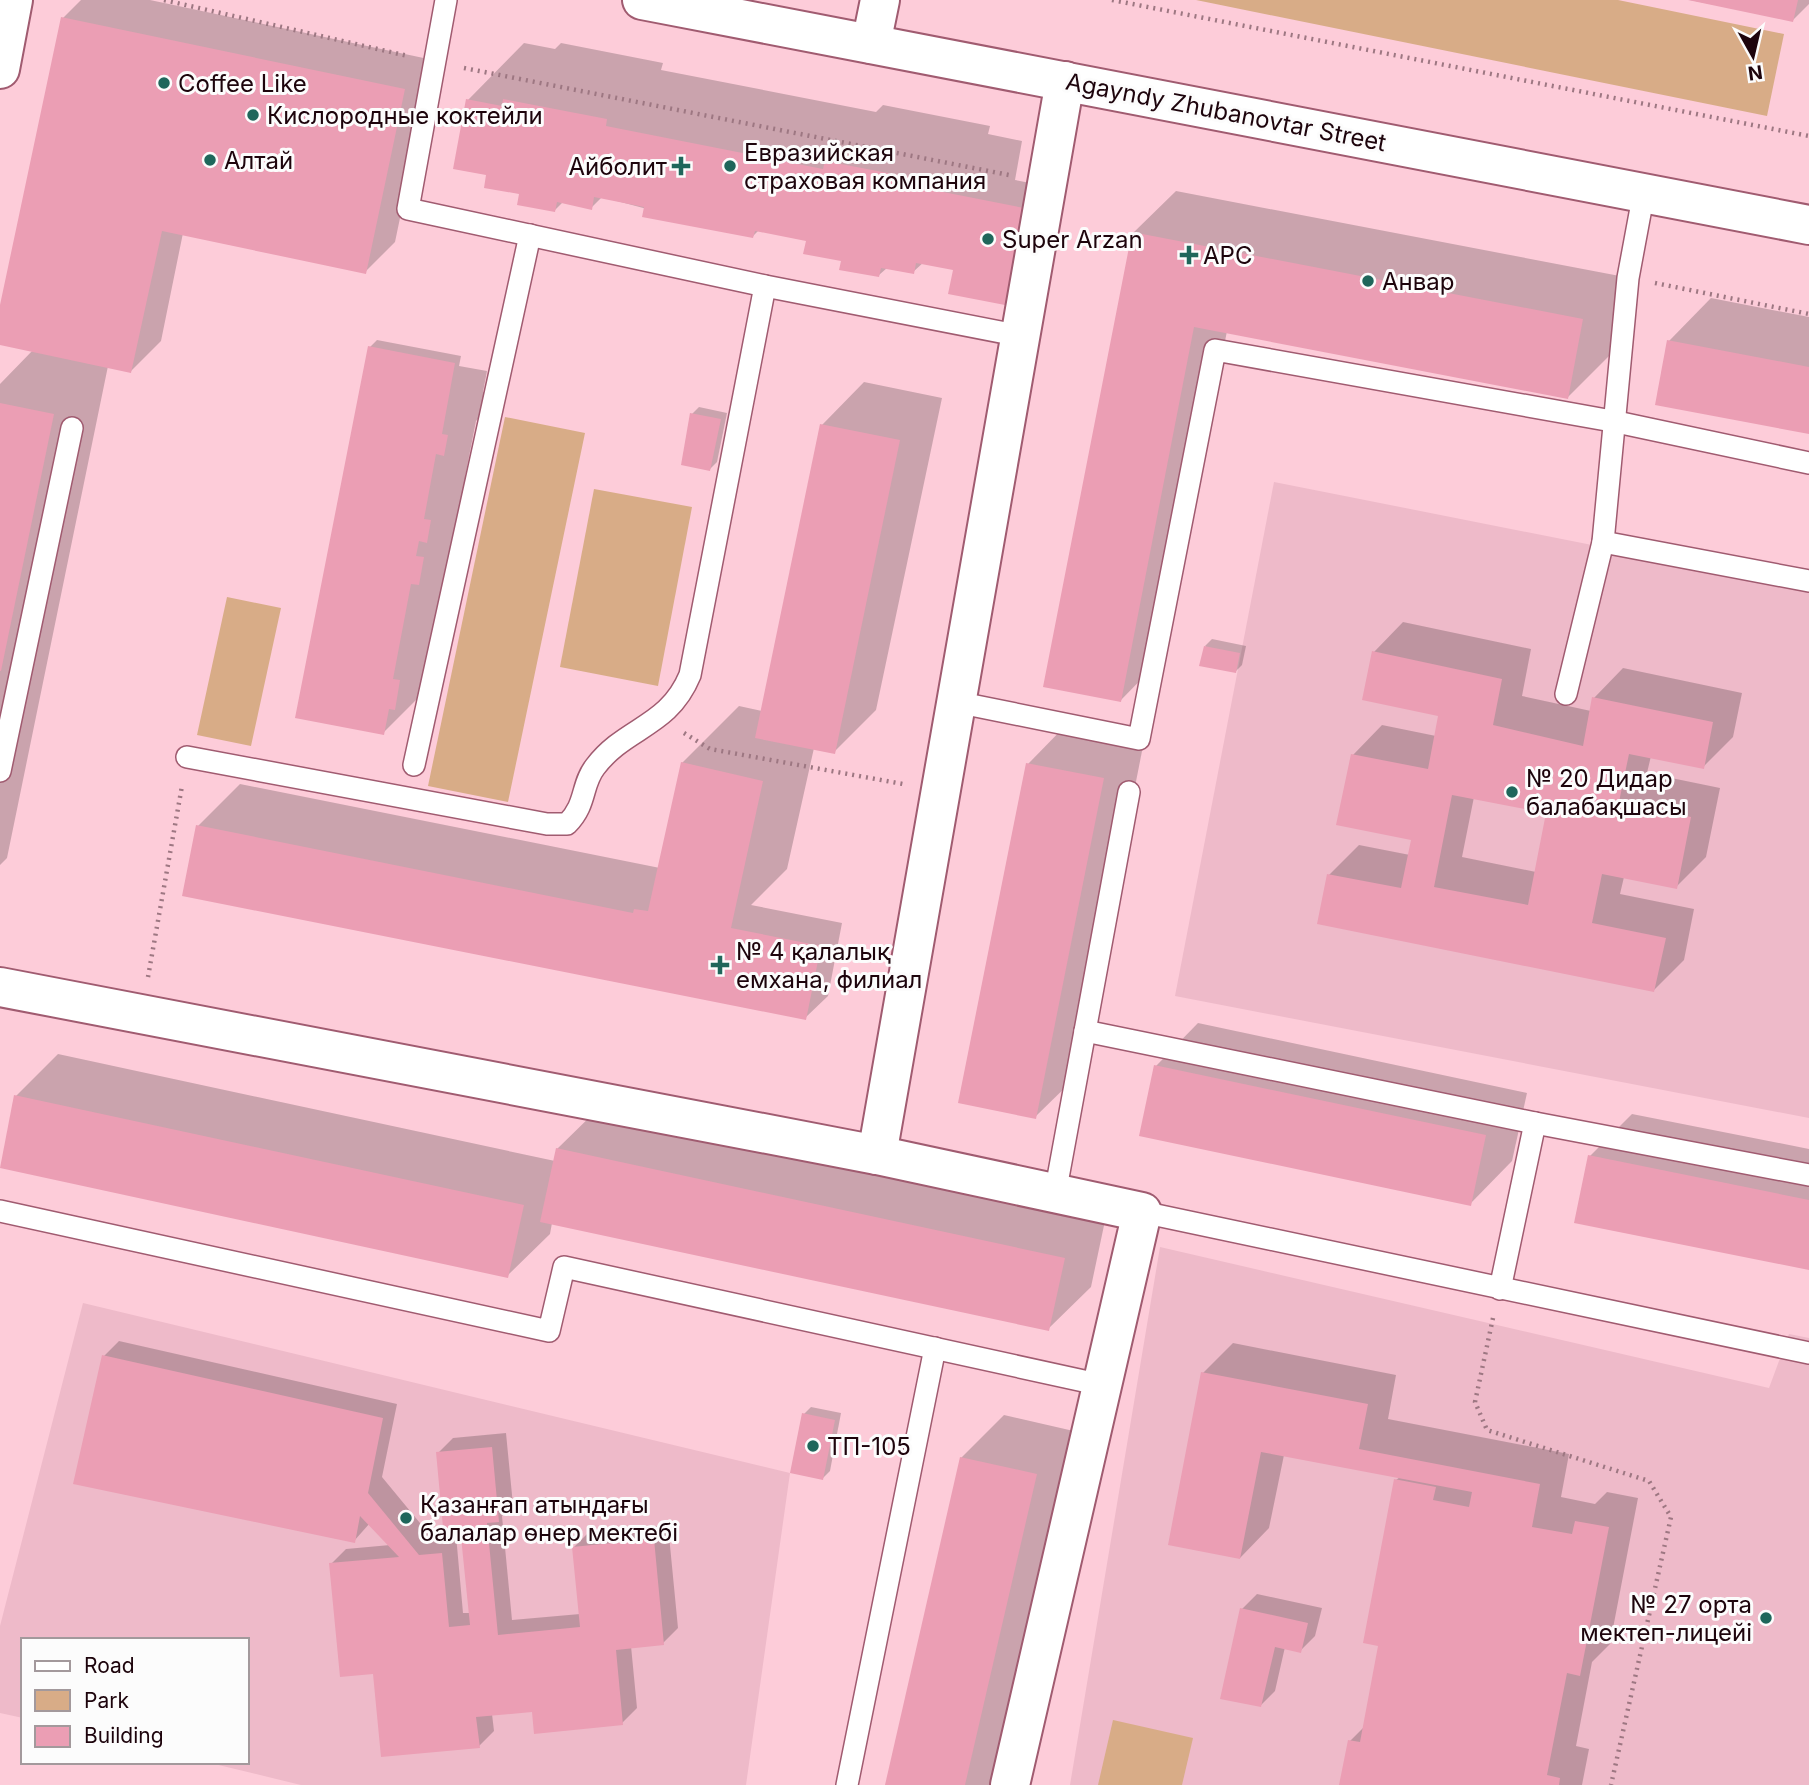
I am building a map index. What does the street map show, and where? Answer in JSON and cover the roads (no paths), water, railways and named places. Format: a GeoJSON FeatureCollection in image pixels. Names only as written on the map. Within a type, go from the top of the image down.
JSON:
{"type":"FeatureCollection","features":[{"type":"Feature","properties":{"kind":"street"},"geometry":{"type":"LineString","coordinates":[[0,69],[13,0]]}},
{"type":"Feature","properties":{"kind":"street","name":"Agayndy Zhubanovtar Street"},"geometry":{"type":"LineString","coordinates":[[642,0],[1809,225]]}},
{"type":"Feature","properties":{"kind":"street"},"geometry":{"type":"LineString","coordinates":[[871,44],[880,0]]}},
{"type":"Feature","properties":{"kind":"street"},"geometry":{"type":"LineString","coordinates":[[877,1156],[1065,81]]}},
{"type":"Feature","properties":{"kind":"street"},"geometry":{"type":"LineString","coordinates":[[1,990],[142,1014],[877,1156],[1142,1212],[1010,1785]]}},
{"type":"Feature","properties":{"kind":"lane"},"geometry":{"type":"LineString","coordinates":[[446,0],[408,209],[765,286],[1020,336]]}},
{"type":"Feature","properties":{"kind":"lane"},"geometry":{"type":"LineString","coordinates":[[1566,694],[1602,542],[1628,278],[1644,192]]}},
{"type":"Feature","properties":{"kind":"lane"},"geometry":{"type":"LineString","coordinates":[[414,765],[530,235]]}},
{"type":"Feature","properties":{"kind":"lane"},"geometry":{"type":"LineString","coordinates":[[187,757],[547,824],[567,824],[580,811],[593,770],[606,754],[673,707],[690,675],[765,286]]}},
{"type":"Feature","properties":{"kind":"lane"},"geometry":{"type":"LineString","coordinates":[[956,702],[1139,739],[1215,350],[1612,421],[1809,463]]}},
{"type":"Feature","properties":{"kind":"lane"},"geometry":{"type":"LineString","coordinates":[[0,771],[72,428]]}},
{"type":"Feature","properties":{"kind":"lane"},"geometry":{"type":"LineString","coordinates":[[1602,542],[1809,581]]}},
{"type":"Feature","properties":{"kind":"lane"},"geometry":{"type":"LineString","coordinates":[[1055,1194],[1129,792]]}},
{"type":"Feature","properties":{"kind":"lane"},"geometry":{"type":"LineString","coordinates":[[1085,1031],[1535,1124],[1809,1175]]}},
{"type":"Feature","properties":{"kind":"lane"},"geometry":{"type":"LineString","coordinates":[[1500,1289],[1535,1124]]}},
{"type":"Feature","properties":{"kind":"lane"},"geometry":{"type":"LineString","coordinates":[[0,1212],[549,1331],[565,1267],[1102,1385]]}},
{"type":"Feature","properties":{"kind":"lane"},"geometry":{"type":"LineString","coordinates":[[1142,1212],[1809,1353]]}},
{"type":"Feature","properties":{"kind":"lane"},"geometry":{"type":"LineString","coordinates":[[847,1785],[935,1348]]}},
{"type":"Feature","properties":{"kind":"place","name":"Coffee Like"},"geometry":{"type":"Point","coordinates":[164,83]}},
{"type":"Feature","properties":{"kind":"place","name":"Кислородные коктейли"},"geometry":{"type":"Point","coordinates":[253,115]}},
{"type":"Feature","properties":{"kind":"place","name":"Алтай"},"geometry":{"type":"Point","coordinates":[210,160]}},
{"type":"Feature","properties":{"kind":"place","name":"Айболит"},"geometry":{"type":"Point","coordinates":[681,166]}},
{"type":"Feature","properties":{"kind":"place","name":"Евразийская страховая компания"},"geometry":{"type":"Point","coordinates":[730,166]}},
{"type":"Feature","properties":{"kind":"place","name":"Super Arzan"},"geometry":{"type":"Point","coordinates":[988,239]}},
{"type":"Feature","properties":{"kind":"place","name":"АРС"},"geometry":{"type":"Point","coordinates":[1189,255]}},
{"type":"Feature","properties":{"kind":"place","name":"Анвар"},"geometry":{"type":"Point","coordinates":[1368,281]}},
{"type":"Feature","properties":{"kind":"place","name":"№ 20 Дидар балабақшасы"},"geometry":{"type":"Point","coordinates":[1512,792]}},
{"type":"Feature","properties":{"kind":"place","name":"№ 4 қалалық емхана, филиал"},"geometry":{"type":"Point","coordinates":[720,965]}},
{"type":"Feature","properties":{"kind":"place","name":"ТП-105"},"geometry":{"type":"Point","coordinates":[813,1446]}},
{"type":"Feature","properties":{"kind":"place","name":"Қазанғап атындағы балалар өнер мектебі"},"geometry":{"type":"Point","coordinates":[406,1518]}},
{"type":"Feature","properties":{"kind":"place","name":"№ 27 орта мектеп-лицейі"},"geometry":{"type":"Point","coordinates":[1766,1618]}}]}
